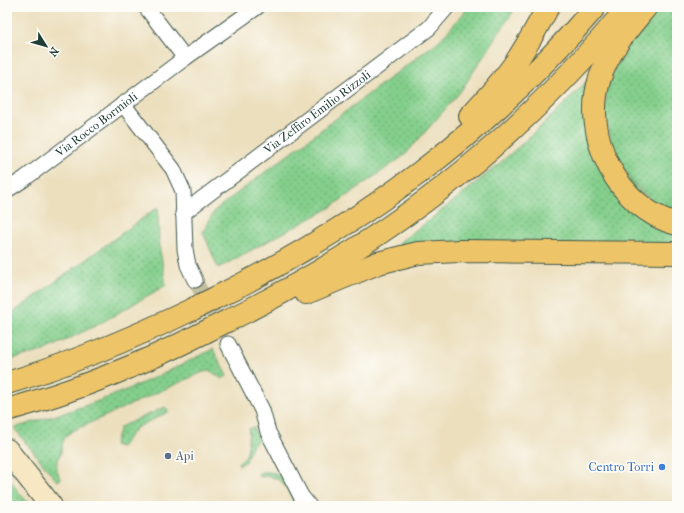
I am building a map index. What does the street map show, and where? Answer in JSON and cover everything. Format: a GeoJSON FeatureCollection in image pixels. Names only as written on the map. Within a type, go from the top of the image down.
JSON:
{"type":"FeatureCollection","features":[{"type":"Feature","properties":{"kind":"highway"},"geometry":{"type":"LineString","coordinates":[[393,194],[494,90],[522,52],[548,7]]}},
{"type":"Feature","properties":{"kind":"highway"},"geometry":{"type":"LineString","coordinates":[[7,383],[46,371],[136,336],[193,309],[311,246],[393,194],[450,149],[511,96],[595,7]]}},
{"type":"Feature","properties":{"kind":"highway"},"geometry":{"type":"LineString","coordinates":[[221,329],[345,256],[409,214],[450,183],[485,154],[541,102],[582,60],[628,7]]}},
{"type":"Feature","properties":{"kind":"highway"},"geometry":{"type":"LineString","coordinates":[[646,7],[620,40],[604,65],[597,90],[595,122],[605,157],[622,186],[634,199],[650,212],[677,224]]}},
{"type":"Feature","properties":{"kind":"highway"},"geometry":{"type":"LineString","coordinates":[[7,417],[49,397],[221,329],[330,282],[378,263],[418,253],[460,251],[677,253]]}},
{"type":"Feature","properties":{"kind":"street"},"geometry":{"type":"LineString","coordinates":[[146,7],[186,58]]}},
{"type":"Feature","properties":{"kind":"street","name":"Via Rocco Bormioli"},"geometry":{"type":"LineString","coordinates":[[7,190],[257,7]]}},
{"type":"Feature","properties":{"kind":"street","name":"Via Zeffiro Emilio Rizzoli"},"geometry":{"type":"LineString","coordinates":[[183,213],[429,28],[447,7]]}},
{"type":"Feature","properties":{"kind":"street"},"geometry":{"type":"LineString","coordinates":[[124,104],[173,169],[183,191],[185,249],[188,265],[195,280]]}},
{"type":"Feature","properties":{"kind":"street"},"geometry":{"type":"LineString","coordinates":[[221,329],[262,410],[268,432],[301,496],[310,506]]}},
{"type":"Feature","properties":{"kind":"street"},"geometry":{"type":"LineString","coordinates":[[7,450],[51,506]]}},
{"type":"Feature","properties":{"kind":"green space"},"geometry":{"type":"Polygon","coordinates":[[[469,7],[516,7],[460,92],[405,155],[328,209],[218,268],[203,232],[215,210],[440,40],[469,7]]]}},
{"type":"Feature","properties":{"kind":"green space"},"geometry":{"type":"Polygon","coordinates":[[[656,7],[677,7],[677,213],[655,203],[632,181],[613,149],[605,113],[607,86],[621,54],[656,7]]]}},
{"type":"Feature","properties":{"kind":"green space"},"geometry":{"type":"Polygon","coordinates":[[[585,83],[589,84],[590,136],[677,232],[677,246],[400,247],[398,245],[401,241],[497,166],[520,146],[585,83]]]}},
{"type":"Feature","properties":{"kind":"green space"},"geometry":{"type":"Polygon","coordinates":[[[158,207],[159,244],[166,285],[101,323],[44,351],[7,360],[7,317],[158,207]]]}},
{"type":"Feature","properties":{"kind":"green space"},"geometry":{"type":"Polygon","coordinates":[[[213,349],[227,376],[222,379],[211,371],[203,372],[68,434],[62,444],[57,463],[60,480],[57,481],[14,428],[122,392],[213,349]]]}},
{"type":"Feature","properties":{"kind":"green space"},"geometry":{"type":"Polygon","coordinates":[[[165,407],[168,412],[136,428],[121,447],[114,445],[120,427],[165,407]]]}},
{"type":"Feature","properties":{"kind":"green space"},"geometry":{"type":"Polygon","coordinates":[[[253,427],[259,440],[253,444],[246,459],[247,461],[239,465],[238,463],[245,457],[247,452],[249,429],[253,427]]]}},
{"type":"Feature","properties":{"kind":"green space"},"geometry":{"type":"Polygon","coordinates":[[[262,472],[270,472],[282,477],[290,487],[300,506],[296,506],[290,494],[279,480],[274,477],[260,477],[258,474],[262,472]]]}},
{"type":"Feature","properties":{"kind":"green space"},"geometry":{"type":"Polygon","coordinates":[[[7,477],[30,506],[7,506],[7,477]]]}},
{"type":"Feature","properties":{"kind":"tunnel"},"geometry":{"type":"LineString","coordinates":[[195,280],[228,344]]}},
{"type":"Feature","properties":{"kind":"place","name":"Api"},"geometry":{"type":"Point","coordinates":[168,456]}},
{"type":"Feature","properties":{"kind":"place","name":"Centro Torri"},"geometry":{"type":"Point","coordinates":[662,467]}}]}
